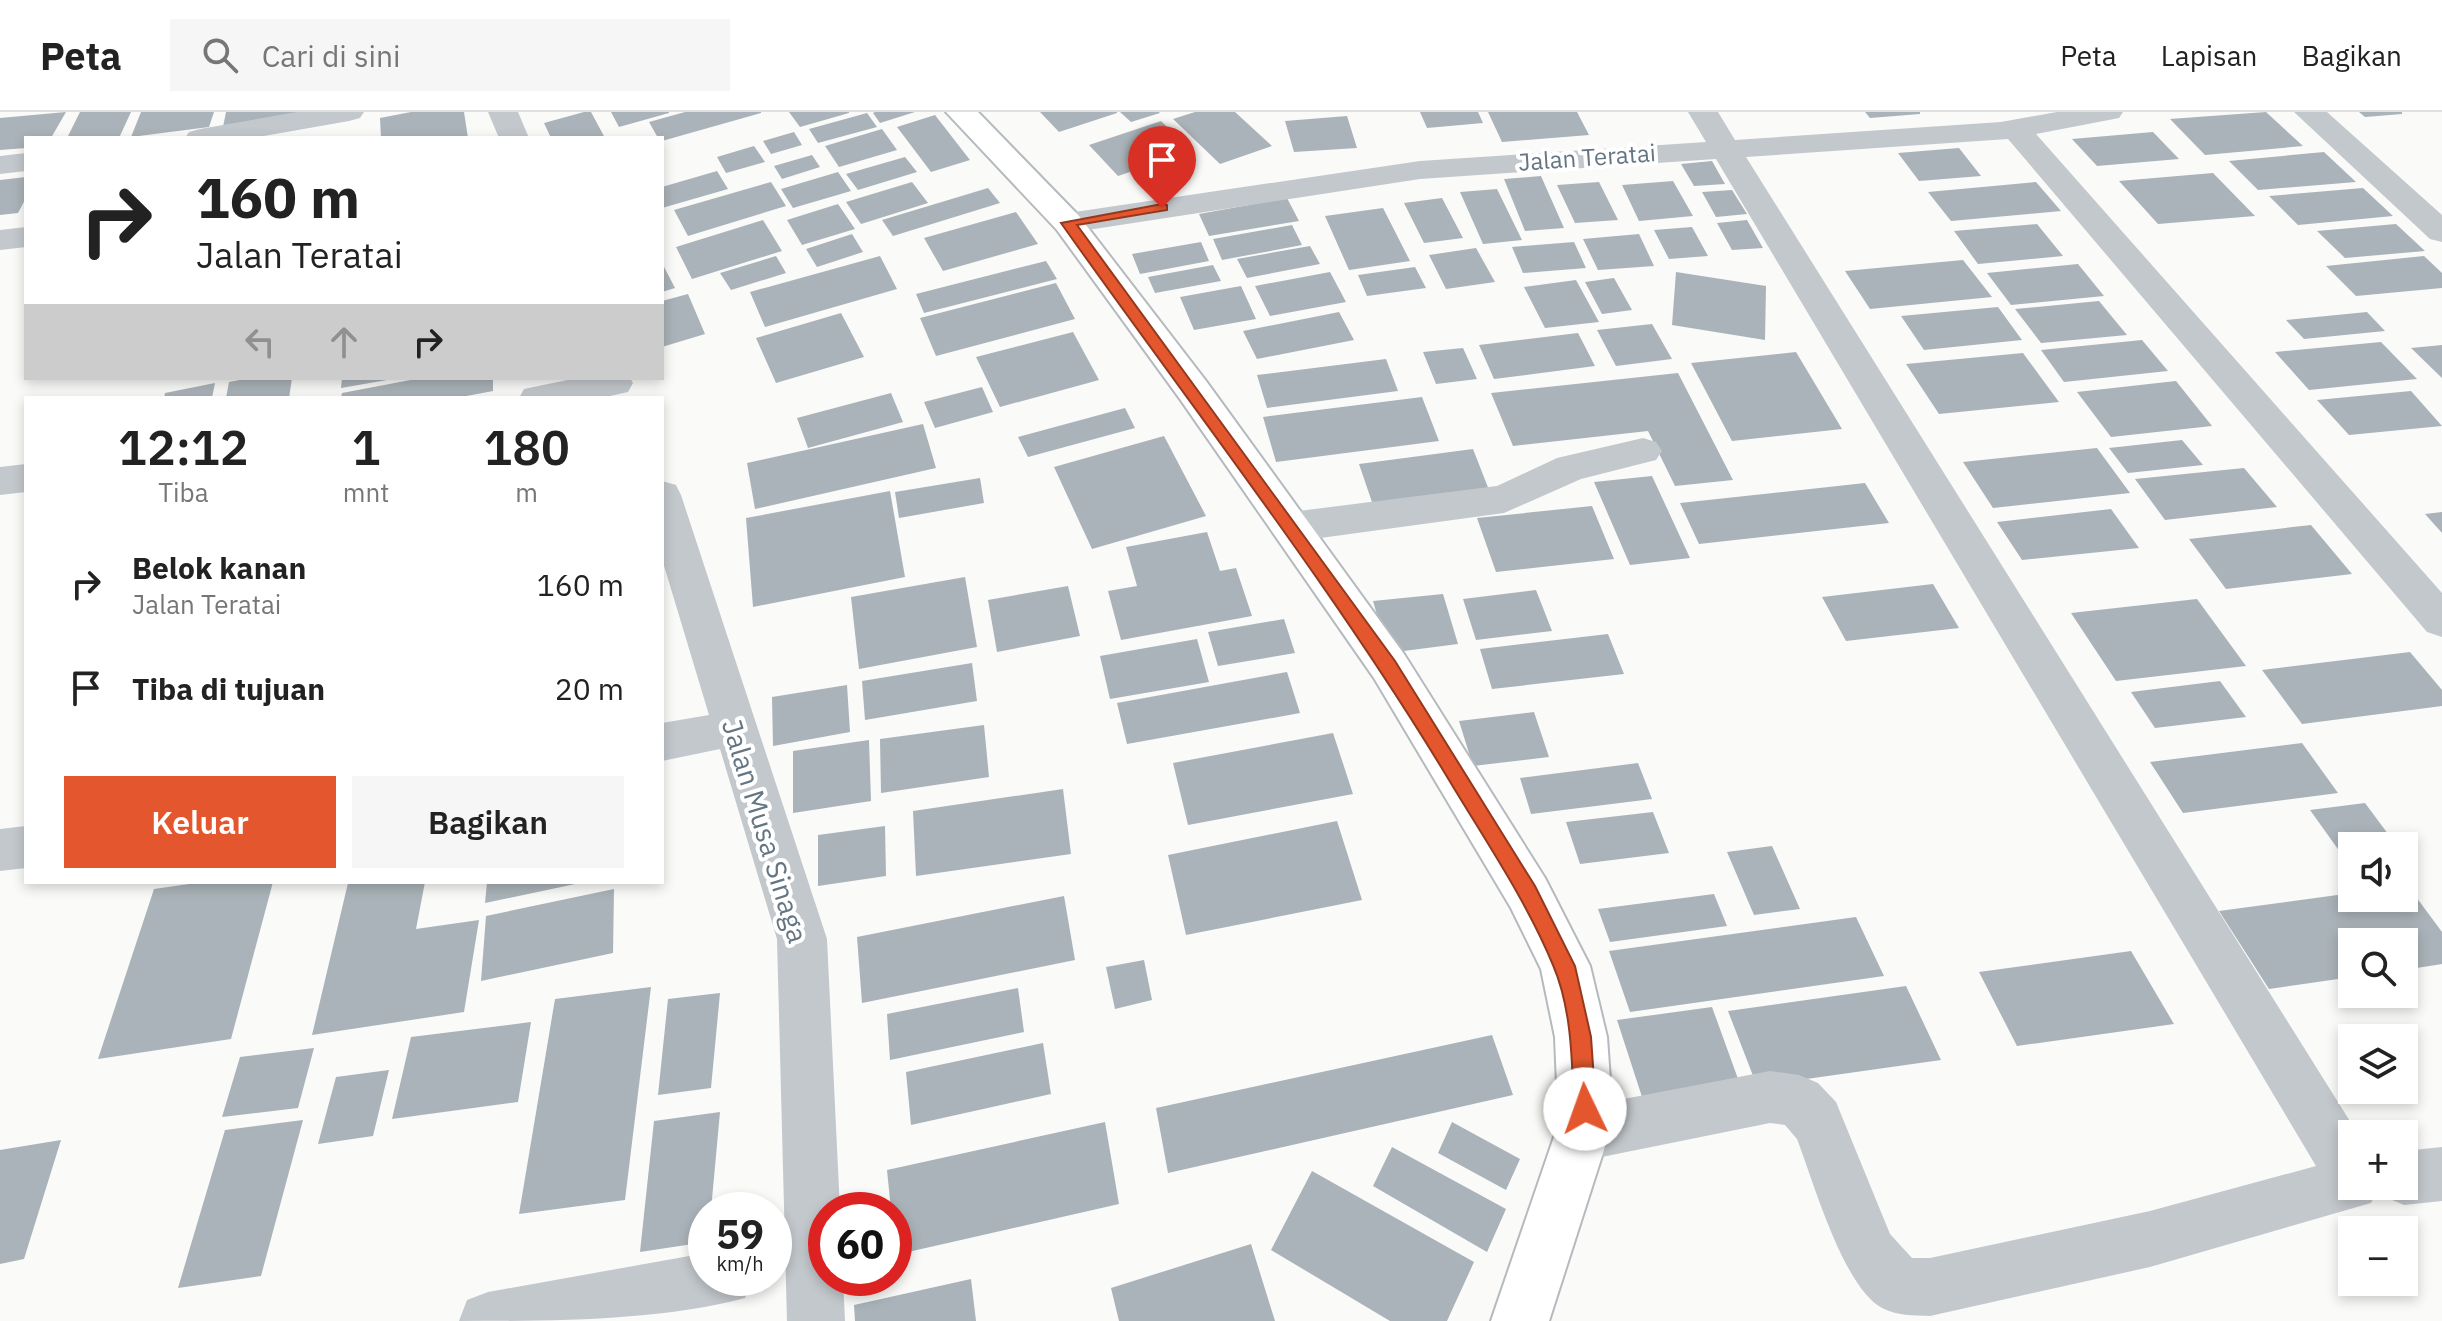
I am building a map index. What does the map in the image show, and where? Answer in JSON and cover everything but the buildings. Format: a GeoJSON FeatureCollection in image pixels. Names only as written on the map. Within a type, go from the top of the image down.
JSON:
{"type":"FeatureCollection","features":[{"type":"Feature","properties":{"kind":"main road"},"geometry":{"type":"LineString","coordinates":[[961,112],[1068,223],[1291,527],[1389,666],[1528,893],[1565,966],[1581,1037],[1585,1109],[1582,1134],[1520,1321]]}},
{"type":"Feature","properties":{"kind":"street"},"geometry":{"type":"LineString","coordinates":[[211,136],[349,112]]}},
{"type":"Feature","properties":{"kind":"street"},"geometry":{"type":"LineString","coordinates":[[503,112],[513,136]]}},
{"type":"Feature","properties":{"kind":"street"},"geometry":{"type":"LineString","coordinates":[[1703,112],[2338,1152]]}},
{"type":"Feature","properties":{"kind":"street","name":"Jalan Teratai"},"geometry":{"type":"LineString","coordinates":[[1068,223],[1379,174],[2015,128],[2108,112]]}},
{"type":"Feature","properties":{"kind":"street"},"geometry":{"type":"LineString","coordinates":[[2309,112],[2442,232]]}},
{"type":"Feature","properties":{"kind":"street"},"geometry":{"type":"LineString","coordinates":[[2015,128],[2442,621]]}},
{"type":"Feature","properties":{"kind":"street"},"geometry":{"type":"LineString","coordinates":[[0,165],[24,162]]}},
{"type":"Feature","properties":{"kind":"street"},"geometry":{"type":"LineString","coordinates":[[0,240],[24,237]]}},
{"type":"Feature","properties":{"kind":"street"},"geometry":{"type":"LineString","coordinates":[[550,396],[617,386]]}},
{"type":"Feature","properties":{"kind":"street"},"geometry":{"type":"LineString","coordinates":[[1291,527],[1504,499],[1571,468],[1643,451]]}},
{"type":"Feature","properties":{"kind":"street"},"geometry":{"type":"LineString","coordinates":[[0,481],[24,478]]}},
{"type":"Feature","properties":{"kind":"street","name":"Jalan Musa Sinaga"},"geometry":{"type":"LineString","coordinates":[[664,501],[802,939],[793,1266],[816,1321]]}},
{"type":"Feature","properties":{"kind":"street"},"geometry":{"type":"LineString","coordinates":[[664,742],[735,728]]}},
{"type":"Feature","properties":{"kind":"street"},"geometry":{"type":"LineString","coordinates":[[0,850],[24,847]]}},
{"type":"Feature","properties":{"kind":"street"},"geometry":{"type":"LineString","coordinates":[[1582,1134],[1770,1097],[1799,1101],[1817,1121],[1870,1254],[1899,1286],[1930,1287],[2150,1239],[2338,1188]]}},
{"type":"Feature","properties":{"kind":"street"},"geometry":{"type":"LineString","coordinates":[[2418,1177],[2442,1174]]}},
{"type":"Feature","properties":{"kind":"street"},"geometry":{"type":"LineString","coordinates":[[488,1321],[688,1285]]}},
{"type":"Feature","properties":{"kind":"route"},"geometry":{"type":"LineString","coordinates":[[1162,208],[1068,223],[1193,390],[1389,666],[1528,893],[1565,966],[1581,1037],[1585,1109]]}}]}
